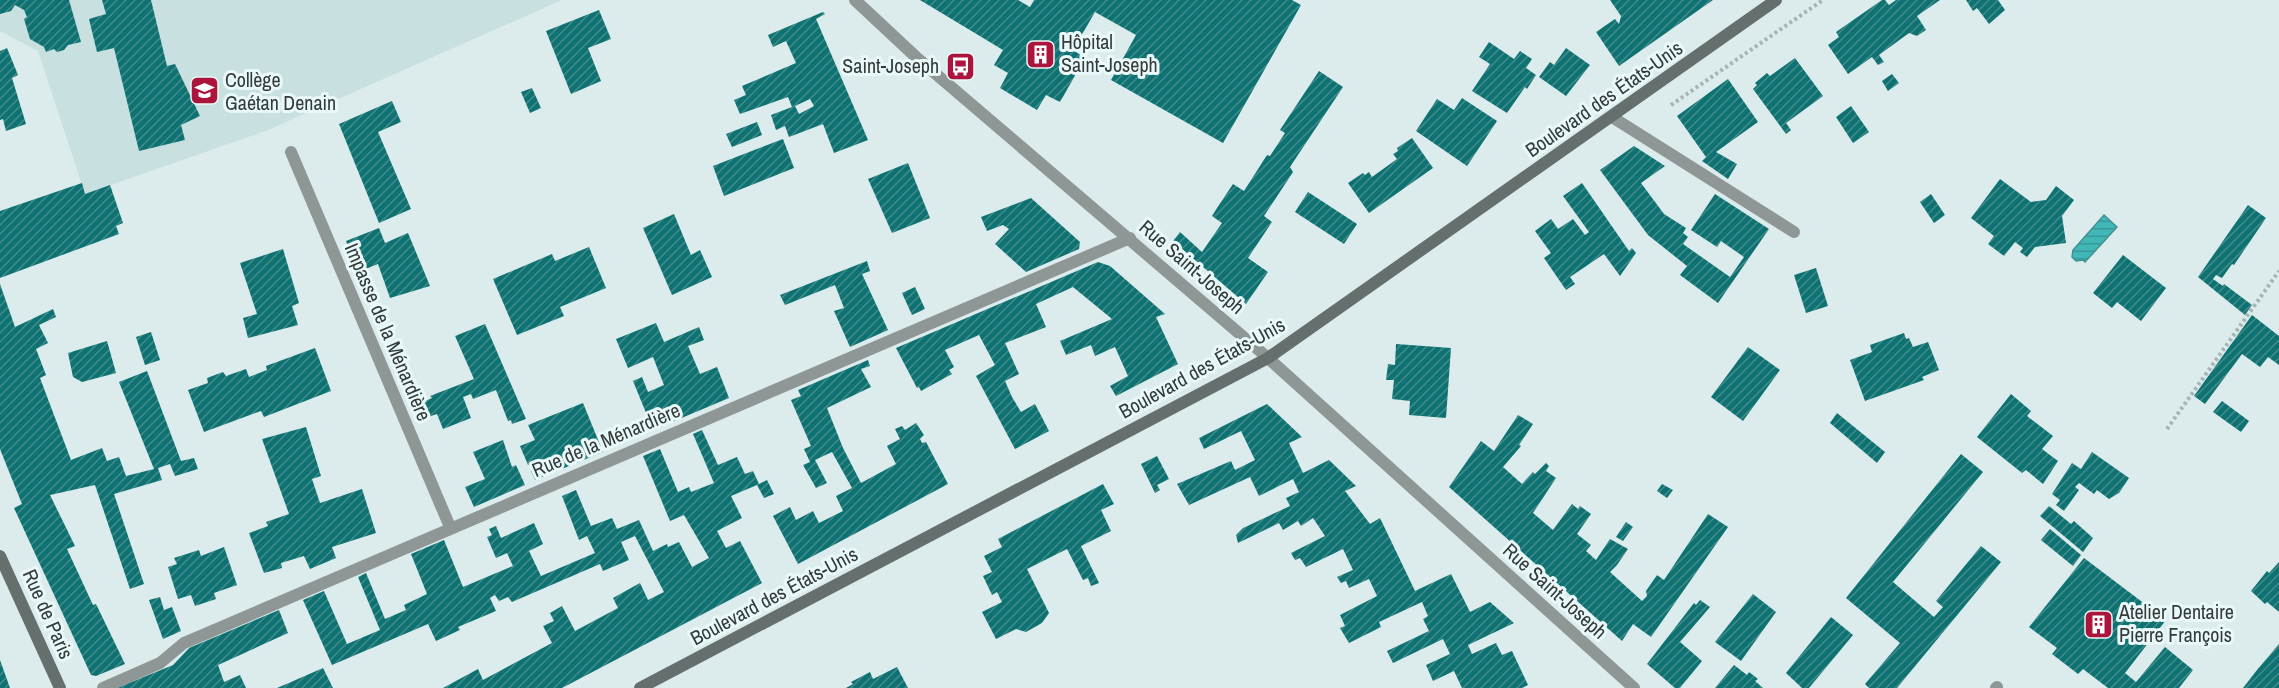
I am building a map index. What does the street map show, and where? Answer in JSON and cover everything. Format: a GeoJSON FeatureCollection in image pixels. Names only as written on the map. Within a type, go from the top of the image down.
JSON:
{"type":"FeatureCollection","features":[{"type":"Feature","properties":{"kind":"street","name":"Rue Saint-Joseph"},"geometry":{"type":"LineString","coordinates":[[855,0],[924,64],[1268,358],[1634,688]]}},
{"type":"Feature","properties":{"kind":"street","name":"Boulevard des États-Unis"},"geometry":{"type":"LineString","coordinates":[[640,688],[1268,358],[1776,0]]}},
{"type":"Feature","properties":{"kind":"street"},"geometry":{"type":"LineString","coordinates":[[1612,117],[1794,232]]}},
{"type":"Feature","properties":{"kind":"street","name":"Impasse de la Ménardière"},"geometry":{"type":"LineString","coordinates":[[291,152],[450,527]]}},
{"type":"Feature","properties":{"kind":"street","name":"Rue de la Ménardière"},"geometry":{"type":"LineString","coordinates":[[103,688],[160,663],[184,643],[450,527],[1130,238]]}},
{"type":"Feature","properties":{"kind":"street","name":"Rue de Paris"},"geometry":{"type":"LineString","coordinates":[[0,556],[60,688]]}},
{"type":"Feature","properties":{"kind":"path"},"geometry":{"type":"LineString","coordinates":[[2167,429],[2279,271]]}},
{"type":"Feature","properties":{"kind":"shaded area","name":"Collège Gaétan Denain"},"geometry":{"type":"Polygon","coordinates":[[[0,0],[562,0],[268,130],[85,194],[38,51],[0,31],[0,0]]]}},
{"type":"Feature","properties":{"kind":"water"},"geometry":{"type":"Polygon","coordinates":[[[2104,215],[2117,227],[2085,262],[2076,261],[2072,257],[2073,250],[2104,215]]]}},
{"type":"Feature","properties":{"kind":"building"},"geometry":{"type":"Polygon","coordinates":[[[0,0],[69,0],[81,42],[68,45],[64,50],[57,52],[54,49],[46,52],[44,47],[30,39],[24,19],[27,17],[24,10],[15,5],[11,11],[0,14],[0,0]]]}},
{"type":"Feature","properties":{"kind":"building"},"geometry":{"type":"Polygon","coordinates":[[[102,0],[151,0],[167,66],[175,64],[200,116],[181,125],[185,140],[139,151],[114,48],[97,52],[89,19],[106,14],[102,0]]]}},
{"type":"Feature","properties":{"kind":"building"},"geometry":{"type":"Polygon","coordinates":[[[920,0],[1018,0],[1030,7],[1034,0],[1292,0],[1301,5],[1223,143],[1111,80],[1136,35],[1095,12],[1073,50],[1085,58],[1060,102],[1046,95],[1037,110],[1000,88],[1008,73],[994,65],[1003,50],[920,0]]]}},
{"type":"Feature","properties":{"kind":"building"},"geometry":{"type":"Polygon","coordinates":[[[1610,0],[1713,0],[1619,66],[1596,32],[1615,19],[1619,24],[1621,16],[1610,0]]]}},
{"type":"Feature","properties":{"kind":"building"},"geometry":{"type":"Polygon","coordinates":[[[1882,0],[1889,5],[1896,0],[1940,0],[1917,16],[1926,30],[1917,36],[1909,33],[1879,55],[1884,62],[1878,65],[1872,57],[1848,74],[1828,45],[1839,37],[1836,32],[1882,0]]]}},
{"type":"Feature","properties":{"kind":"building"},"geometry":{"type":"Polygon","coordinates":[[[1966,0],[1998,0],[2005,10],[1989,24],[1977,8],[1973,11],[1966,0]]]}},
{"type":"Feature","properties":{"kind":"building"},"geometry":{"type":"Polygon","coordinates":[[[599,10],[611,39],[588,48],[601,81],[571,94],[546,31],[599,10]]]}},
{"type":"Feature","properties":{"kind":"building"},"geometry":{"type":"Polygon","coordinates":[[[823,12],[825,14],[816,19],[868,140],[834,153],[823,124],[789,137],[785,126],[776,130],[771,115],[792,107],[788,97],[740,114],[734,100],[746,95],[742,86],[796,63],[786,41],[773,47],[768,35],[823,12]],[[810,99],[795,106],[799,114],[814,106],[810,99]]]}},
{"type":"Feature","properties":{"kind":"building"},"geometry":{"type":"Polygon","coordinates":[[[1489,42],[1514,59],[1520,51],[1532,59],[1526,68],[1536,75],[1507,113],[1472,91],[1490,64],[1479,57],[1489,42]]]}},
{"type":"Feature","properties":{"kind":"building"},"geometry":{"type":"Polygon","coordinates":[[[7,48],[18,75],[12,78],[26,124],[6,131],[3,119],[0,120],[0,51],[7,48]]]}},
{"type":"Feature","properties":{"kind":"building"},"geometry":{"type":"Polygon","coordinates":[[[1566,48],[1590,65],[1566,96],[1539,77],[1550,62],[1554,65],[1566,48]]]}},
{"type":"Feature","properties":{"kind":"building"},"geometry":{"type":"Polygon","coordinates":[[[1795,58],[1823,96],[1786,123],[1791,130],[1786,134],[1753,89],[1757,85],[1755,83],[1767,73],[1770,76],[1795,58]]]}},
{"type":"Feature","properties":{"kind":"building"},"geometry":{"type":"Polygon","coordinates":[[[1319,71],[1343,87],[1290,167],[1293,172],[1264,216],[1272,222],[1248,258],[1268,272],[1246,304],[1173,241],[1180,232],[1202,252],[1222,223],[1212,216],[1217,208],[1233,184],[1244,191],[1267,155],[1270,156],[1285,133],[1280,130],[1319,71]]]}},
{"type":"Feature","properties":{"kind":"building"},"geometry":{"type":"Polygon","coordinates":[[[1892,74],[1899,83],[1888,91],[1882,81],[1892,74]]]}},
{"type":"Feature","properties":{"kind":"building"},"geometry":{"type":"Polygon","coordinates":[[[1728,79],[1758,122],[1716,152],[1737,164],[1728,179],[1702,161],[1706,157],[1677,116],[1728,79]]]}},
{"type":"Feature","properties":{"kind":"building"},"geometry":{"type":"Polygon","coordinates":[[[532,88],[541,108],[530,113],[521,92],[532,88]]]}},
{"type":"Feature","properties":{"kind":"building"},"geometry":{"type":"Polygon","coordinates":[[[1462,98],[1497,121],[1467,166],[1416,131],[1437,99],[1454,110],[1462,98]]]}},
{"type":"Feature","properties":{"kind":"building"},"geometry":{"type":"Polygon","coordinates":[[[392,101],[401,122],[378,132],[411,209],[379,223],[339,124],[392,101]]]}},
{"type":"Feature","properties":{"kind":"building"},"geometry":{"type":"Polygon","coordinates":[[[1851,106],[1869,132],[1853,143],[1836,117],[1851,106]]]}},
{"type":"Feature","properties":{"kind":"building"},"geometry":{"type":"Polygon","coordinates":[[[757,122],[762,135],[732,147],[726,134],[757,122]]]}},
{"type":"Feature","properties":{"kind":"building"},"geometry":{"type":"Polygon","coordinates":[[[1412,138],[1433,168],[1369,213],[1348,183],[1363,173],[1365,175],[1369,172],[1372,177],[1397,159],[1393,154],[1398,151],[1397,148],[1412,138]]]}},
{"type":"Feature","properties":{"kind":"building"},"geometry":{"type":"Polygon","coordinates":[[[783,139],[794,168],[724,196],[713,166],[783,139]]]}},
{"type":"Feature","properties":{"kind":"building"},"geometry":{"type":"Polygon","coordinates":[[[1634,146],[1665,166],[1641,183],[1664,214],[1686,228],[1683,233],[1688,237],[1683,244],[1730,277],[1744,257],[1721,241],[1717,247],[1691,230],[1715,194],[1769,229],[1718,303],[1680,275],[1687,266],[1648,235],[1600,170],[1634,146]]]}},
{"type":"Feature","properties":{"kind":"building"},"geometry":{"type":"Polygon","coordinates":[[[908,163],[930,218],[892,233],[868,179],[908,163]]]}},
{"type":"Feature","properties":{"kind":"building"},"geometry":{"type":"Polygon","coordinates":[[[2000,179],[2031,202],[2046,200],[2056,186],[2074,200],[2062,216],[2066,243],[2035,247],[2027,257],[2020,252],[2023,248],[2015,242],[2004,256],[1988,244],[1994,236],[1971,218],[2000,179]]]}},
{"type":"Feature","properties":{"kind":"building"},"geometry":{"type":"Polygon","coordinates":[[[82,183],[85,194],[110,185],[123,223],[116,226],[119,234],[0,278],[0,211],[82,183]]]}},
{"type":"Feature","properties":{"kind":"building"},"geometry":{"type":"Polygon","coordinates":[[[1582,183],[1629,251],[1632,248],[1636,253],[1620,276],[1604,254],[1570,277],[1575,284],[1566,290],[1544,258],[1551,253],[1535,231],[1551,219],[1558,229],[1573,219],[1585,235],[1589,232],[1563,196],[1582,183]]]}},
{"type":"Feature","properties":{"kind":"building"},"geometry":{"type":"Polygon","coordinates":[[[1308,192],[1357,224],[1344,244],[1295,212],[1308,192]]]}},
{"type":"Feature","properties":{"kind":"building"},"geometry":{"type":"Polygon","coordinates":[[[1931,194],[1945,215],[1934,223],[1920,202],[1931,194]]]}},
{"type":"Feature","properties":{"kind":"building"},"geometry":{"type":"Polygon","coordinates":[[[1031,198],[1080,242],[1079,249],[1026,272],[995,244],[1009,229],[1003,225],[987,231],[981,217],[1031,198]]]}},
{"type":"Feature","properties":{"kind":"building"},"geometry":{"type":"Polygon","coordinates":[[[2248,205],[2266,218],[2234,265],[2232,264],[2222,278],[2216,275],[2213,279],[2223,286],[2224,284],[2252,305],[2245,315],[2198,277],[2248,205]]]}},
{"type":"Feature","properties":{"kind":"building"},"geometry":{"type":"Polygon","coordinates":[[[674,214],[691,255],[700,250],[712,277],[672,295],[643,228],[674,214]]]}},
{"type":"Feature","properties":{"kind":"building"},"geometry":{"type":"Polygon","coordinates":[[[379,228],[385,243],[408,233],[430,286],[390,298],[378,264],[358,272],[346,241],[379,228]]]}},
{"type":"Feature","properties":{"kind":"building"},"geometry":{"type":"Polygon","coordinates":[[[589,247],[606,288],[560,307],[564,316],[517,335],[493,279],[552,254],[555,261],[589,247]]]}},
{"type":"Feature","properties":{"kind":"building"},"geometry":{"type":"Polygon","coordinates":[[[283,249],[299,303],[292,306],[298,325],[248,338],[243,318],[257,314],[240,263],[283,249]]]}},
{"type":"Feature","properties":{"kind":"building"},"geometry":{"type":"Polygon","coordinates":[[[2123,255],[2166,288],[2141,321],[2117,302],[2112,308],[2093,293],[2123,255]]]}},
{"type":"Feature","properties":{"kind":"building"},"geometry":{"type":"Polygon","coordinates":[[[867,261],[870,271],[862,274],[888,330],[850,347],[834,311],[844,308],[835,285],[785,305],[780,295],[867,261]]]}},
{"type":"Feature","properties":{"kind":"building"},"geometry":{"type":"Polygon","coordinates":[[[1098,262],[1110,266],[1165,314],[1156,317],[1178,364],[1116,396],[1110,386],[1128,376],[1115,347],[1095,356],[1091,345],[1066,355],[1060,341],[1112,319],[1073,287],[1036,304],[1046,327],[1005,343],[1019,374],[1005,381],[1012,397],[1021,412],[1035,404],[1049,431],[1015,449],[976,376],[995,365],[979,335],[945,350],[954,367],[949,370],[952,374],[921,391],[919,387],[917,388],[896,348],[1098,262]]]}},
{"type":"Feature","properties":{"kind":"building"},"geometry":{"type":"Polygon","coordinates":[[[1816,268],[1828,306],[1806,313],[1794,275],[1816,268]]]}},
{"type":"Feature","properties":{"kind":"building"},"geometry":{"type":"Polygon","coordinates":[[[0,284],[15,327],[53,309],[56,317],[39,325],[48,343],[36,349],[46,375],[40,378],[71,460],[102,448],[107,461],[119,457],[126,476],[154,469],[119,382],[147,371],[181,461],[194,458],[198,469],[175,476],[170,464],[158,468],[162,480],[114,494],[144,584],[130,589],[95,485],[50,495],[75,546],[67,549],[93,605],[96,604],[125,664],[96,676],[91,675],[14,508],[22,504],[0,449],[0,284]]]}},
{"type":"Feature","properties":{"kind":"building"},"geometry":{"type":"Polygon","coordinates":[[[915,287],[925,309],[912,315],[902,293],[915,287]]]}},
{"type":"Feature","properties":{"kind":"building"},"geometry":{"type":"Polygon","coordinates":[[[2252,315],[2279,336],[2279,365],[2268,357],[2260,367],[2242,354],[2205,404],[2194,396],[2252,315]]]}},
{"type":"Feature","properties":{"kind":"building"},"geometry":{"type":"Polygon","coordinates":[[[656,323],[664,342],[699,327],[704,340],[688,346],[700,374],[717,367],[729,398],[653,430],[633,381],[642,377],[648,392],[664,385],[653,357],[628,368],[616,339],[656,323]]]}},
{"type":"Feature","properties":{"kind":"building"},"geometry":{"type":"Polygon","coordinates":[[[485,324],[526,419],[512,424],[511,420],[508,421],[496,390],[473,399],[471,394],[463,397],[471,418],[443,429],[437,414],[428,417],[423,402],[432,398],[430,396],[474,379],[455,336],[485,324]]]}},
{"type":"Feature","properties":{"kind":"building"},"geometry":{"type":"Polygon","coordinates":[[[151,332],[160,360],[145,365],[136,337],[151,332]]]}},
{"type":"Feature","properties":{"kind":"building"},"geometry":{"type":"Polygon","coordinates":[[[1904,333],[1913,347],[1928,342],[1939,370],[1922,377],[1924,380],[1865,401],[1850,360],[1872,352],[1870,345],[1904,333]]]}},
{"type":"Feature","properties":{"kind":"building"},"geometry":{"type":"Polygon","coordinates":[[[107,341],[116,373],[82,382],[73,377],[68,353],[107,341]]]}},
{"type":"Feature","properties":{"kind":"building"},"geometry":{"type":"Polygon","coordinates":[[[1396,344],[1451,348],[1446,418],[1409,415],[1410,401],[1392,399],[1394,380],[1386,380],[1388,364],[1395,365],[1396,344]]]}},
{"type":"Feature","properties":{"kind":"building"},"geometry":{"type":"Polygon","coordinates":[[[1748,347],[1780,370],[1743,421],[1711,397],[1748,347]]]}},
{"type":"Feature","properties":{"kind":"building"},"geometry":{"type":"Polygon","coordinates":[[[315,348],[331,391],[264,417],[261,411],[204,432],[188,390],[208,383],[207,378],[223,372],[226,376],[246,369],[249,377],[267,370],[266,366],[315,348]]]}},
{"type":"Feature","properties":{"kind":"building"},"geometry":{"type":"Polygon","coordinates":[[[868,360],[870,366],[861,369],[871,387],[827,408],[843,448],[861,483],[896,464],[887,446],[900,439],[895,429],[902,426],[905,430],[916,423],[924,435],[920,439],[922,443],[926,442],[948,484],[798,564],[773,516],[790,507],[796,520],[813,511],[819,523],[843,511],[836,496],[852,488],[832,452],[815,460],[827,483],[816,488],[803,465],[810,462],[804,449],[811,446],[791,400],[801,396],[798,390],[868,360]]]}},
{"type":"Feature","properties":{"kind":"building"},"geometry":{"type":"Polygon","coordinates":[[[2011,394],[2031,411],[2027,416],[2053,436],[2042,449],[2058,461],[2043,484],[2026,470],[2022,473],[1977,437],[2011,394]]]}},
{"type":"Feature","properties":{"kind":"building"},"geometry":{"type":"Polygon","coordinates":[[[2222,401],[2249,421],[2241,432],[2213,412],[2222,401]]]}},
{"type":"Feature","properties":{"kind":"building"},"geometry":{"type":"Polygon","coordinates":[[[583,403],[603,452],[535,480],[531,471],[545,464],[543,459],[528,465],[520,446],[535,440],[528,425],[583,403]]]}},
{"type":"Feature","properties":{"kind":"building"},"geometry":{"type":"Polygon","coordinates":[[[1267,404],[1302,437],[1289,443],[1303,473],[1329,460],[1356,486],[1345,491],[1370,524],[1380,518],[1415,591],[1451,574],[1470,612],[1490,602],[1514,623],[1468,645],[1472,654],[1496,643],[1502,655],[1512,651],[1528,685],[1522,688],[1462,688],[1454,671],[1433,681],[1426,665],[1450,654],[1443,639],[1393,663],[1387,651],[1429,631],[1423,619],[1428,616],[1422,602],[1379,622],[1381,627],[1349,643],[1340,628],[1345,626],[1340,615],[1377,596],[1369,579],[1349,588],[1346,581],[1341,583],[1337,577],[1353,570],[1343,549],[1306,567],[1300,558],[1295,560],[1291,553],[1325,536],[1313,518],[1301,526],[1298,521],[1283,530],[1279,523],[1238,543],[1236,535],[1243,528],[1290,506],[1286,498],[1299,492],[1293,479],[1259,496],[1250,477],[1189,505],[1177,484],[1231,461],[1235,470],[1255,460],[1241,431],[1204,449],[1199,438],[1267,404]]]}},
{"type":"Feature","properties":{"kind":"building"},"geometry":{"type":"Polygon","coordinates":[[[1837,413],[1885,452],[1877,463],[1830,423],[1837,413]]]}},
{"type":"Feature","properties":{"kind":"building"},"geometry":{"type":"Polygon","coordinates":[[[1518,415],[1533,424],[1519,445],[1521,446],[1503,467],[1522,484],[1546,463],[1549,466],[1546,471],[1556,478],[1533,513],[1553,530],[1572,504],[1578,509],[1580,506],[1591,514],[1577,534],[1591,545],[1586,551],[1596,560],[1610,539],[1628,549],[1610,572],[1642,601],[1647,596],[1646,591],[1657,575],[1664,580],[1708,514],[1728,527],[1651,637],[1633,624],[1622,641],[1449,487],[1481,441],[1494,451],[1518,415]]]}},
{"type":"Feature","properties":{"kind":"building"},"geometry":{"type":"Polygon","coordinates":[[[306,427],[321,476],[312,479],[320,503],[362,489],[376,533],[332,547],[336,558],[310,569],[304,556],[281,563],[282,568],[264,573],[249,533],[268,526],[266,522],[289,514],[262,439],[306,427]]]}},
{"type":"Feature","properties":{"kind":"building"},"geometry":{"type":"Polygon","coordinates":[[[702,430],[718,465],[737,457],[745,474],[753,471],[759,484],[767,480],[774,494],[764,498],[757,485],[731,496],[742,518],[717,531],[726,548],[740,541],[762,583],[562,688],[443,688],[478,669],[483,680],[552,643],[543,626],[554,621],[550,613],[562,606],[575,631],[618,608],[613,598],[640,583],[648,600],[664,592],[635,536],[621,542],[629,560],[603,571],[600,564],[512,602],[508,597],[499,601],[495,595],[490,598],[496,611],[458,627],[460,630],[436,641],[428,624],[332,665],[303,600],[324,591],[347,644],[380,630],[358,577],[366,573],[385,619],[406,610],[404,605],[427,594],[411,554],[444,540],[463,587],[513,566],[507,553],[496,558],[487,537],[492,535],[489,529],[496,526],[501,538],[534,523],[543,544],[529,551],[541,576],[595,553],[587,536],[579,540],[562,496],[576,490],[591,526],[612,518],[617,529],[639,520],[653,551],[667,544],[668,547],[679,542],[692,567],[709,558],[684,515],[670,521],[643,456],[660,449],[678,492],[689,487],[691,492],[714,483],[693,434],[702,430]]]}},
{"type":"Feature","properties":{"kind":"building"},"geometry":{"type":"Polygon","coordinates":[[[503,440],[512,467],[516,465],[525,485],[474,507],[465,487],[485,479],[473,452],[503,440]]]}},
{"type":"Feature","properties":{"kind":"building"},"geometry":{"type":"Polygon","coordinates":[[[2092,452],[2129,478],[2119,493],[2109,499],[2097,490],[2094,494],[2079,483],[2075,487],[2079,490],[2064,511],[2056,505],[2060,500],[2052,494],[2072,463],[2081,469],[2092,452]]]}},
{"type":"Feature","properties":{"kind":"building"},"geometry":{"type":"Polygon","coordinates":[[[1961,454],[1983,472],[1893,582],[1934,617],[1943,607],[1936,601],[1981,546],[2001,562],[1897,688],[1869,688],[1865,684],[1900,643],[1846,598],[1961,454]]]}},
{"type":"Feature","properties":{"kind":"building"},"geometry":{"type":"Polygon","coordinates":[[[1157,456],[1169,479],[1157,485],[1160,490],[1155,493],[1141,464],[1157,456]]]}},
{"type":"Feature","properties":{"kind":"building"},"geometry":{"type":"Polygon","coordinates":[[[1103,484],[1114,504],[1101,510],[1111,531],[1081,546],[1099,583],[1091,586],[1088,578],[1083,580],[1067,549],[1027,569],[1049,613],[1042,623],[1026,632],[1016,629],[996,639],[982,612],[1002,602],[997,592],[992,595],[983,576],[992,572],[984,556],[1002,547],[998,539],[1103,484]]]}},
{"type":"Feature","properties":{"kind":"building"},"geometry":{"type":"Polygon","coordinates":[[[1662,484],[1673,490],[1667,498],[1657,491],[1662,484]]]}},
{"type":"Feature","properties":{"kind":"building"},"geometry":{"type":"Polygon","coordinates":[[[2049,506],[2071,524],[2074,521],[2093,538],[2083,552],[2040,516],[2049,506]]]}},
{"type":"Feature","properties":{"kind":"building"},"geometry":{"type":"Polygon","coordinates":[[[1626,522],[1633,527],[1623,541],[1616,537],[1626,522]]]}},
{"type":"Feature","properties":{"kind":"building"},"geometry":{"type":"Polygon","coordinates":[[[2050,529],[2081,555],[2073,566],[2041,540],[2050,529]]]}},
{"type":"Feature","properties":{"kind":"building"},"geometry":{"type":"Polygon","coordinates":[[[224,547],[237,585],[214,593],[216,599],[195,606],[191,595],[178,599],[168,567],[177,564],[174,558],[199,550],[201,556],[224,547]]]}},
{"type":"Feature","properties":{"kind":"building","name":"Atelier Dentaire Pierre François"},"geometry":{"type":"Polygon","coordinates":[[[2084,558],[2166,620],[2125,673],[2136,682],[2165,647],[2193,670],[2179,688],[2108,688],[2083,669],[2078,674],[2052,654],[2057,648],[2029,627],[2084,558]]]}},
{"type":"Feature","properties":{"kind":"building"},"geometry":{"type":"Polygon","coordinates":[[[2279,562],[2279,612],[2267,602],[2265,604],[2251,591],[2267,571],[2269,573],[2279,562]]]}},
{"type":"Feature","properties":{"kind":"building"},"geometry":{"type":"Polygon","coordinates":[[[1753,594],[1776,612],[1741,661],[1715,642],[1753,594]]]}},
{"type":"Feature","properties":{"kind":"building"},"geometry":{"type":"Polygon","coordinates":[[[160,597],[164,610],[172,607],[181,631],[163,639],[149,600],[160,597]]]}},
{"type":"Feature","properties":{"kind":"building"},"geometry":{"type":"Polygon","coordinates":[[[1700,600],[1710,607],[1680,642],[1702,661],[1680,688],[1675,688],[1647,664],[1694,603],[1696,605],[1700,600]]]}},
{"type":"Feature","properties":{"kind":"building"},"geometry":{"type":"Polygon","coordinates":[[[279,610],[288,633],[218,665],[224,682],[240,675],[246,688],[117,688],[173,665],[189,648],[279,610]]]}},
{"type":"Feature","properties":{"kind":"building"},"geometry":{"type":"Polygon","coordinates":[[[1831,617],[1853,635],[1809,688],[1802,688],[1786,673],[1831,617]]]}},
{"type":"Feature","properties":{"kind":"building"},"geometry":{"type":"Polygon","coordinates":[[[2279,644],[2279,688],[2243,688],[2257,670],[2279,644]]]}},
{"type":"Feature","properties":{"kind":"building"},"geometry":{"type":"Polygon","coordinates":[[[0,660],[10,688],[0,688],[0,660]]]}},
{"type":"Feature","properties":{"kind":"building"},"geometry":{"type":"Polygon","coordinates":[[[1734,665],[1747,675],[1749,672],[1758,679],[1755,681],[1763,688],[1715,688],[1734,665]]]}},
{"type":"Feature","properties":{"kind":"building"},"geometry":{"type":"Polygon","coordinates":[[[897,667],[908,688],[846,688],[853,684],[851,682],[870,672],[873,679],[897,667]]]}},
{"type":"Feature","properties":{"kind":"building"},"geometry":{"type":"Polygon","coordinates":[[[323,668],[333,688],[277,688],[291,682],[323,668]]]}},
{"type":"Feature","properties":{"kind":"place","name":"Hôpital Saint-Joseph"},"geometry":{"type":"Point","coordinates":[1040,54]}},
{"type":"Feature","properties":{"kind":"place","name":"Saint-Joseph"},"geometry":{"type":"Point","coordinates":[960,66]}},
{"type":"Feature","properties":{"kind":"place","name":"Collège Gaétan Denain"},"geometry":{"type":"Point","coordinates":[204,91]}},
{"type":"Feature","properties":{"kind":"place","name":"Atelier Dentaire Pierre François"},"geometry":{"type":"Point","coordinates":[2098,624]}}]}
